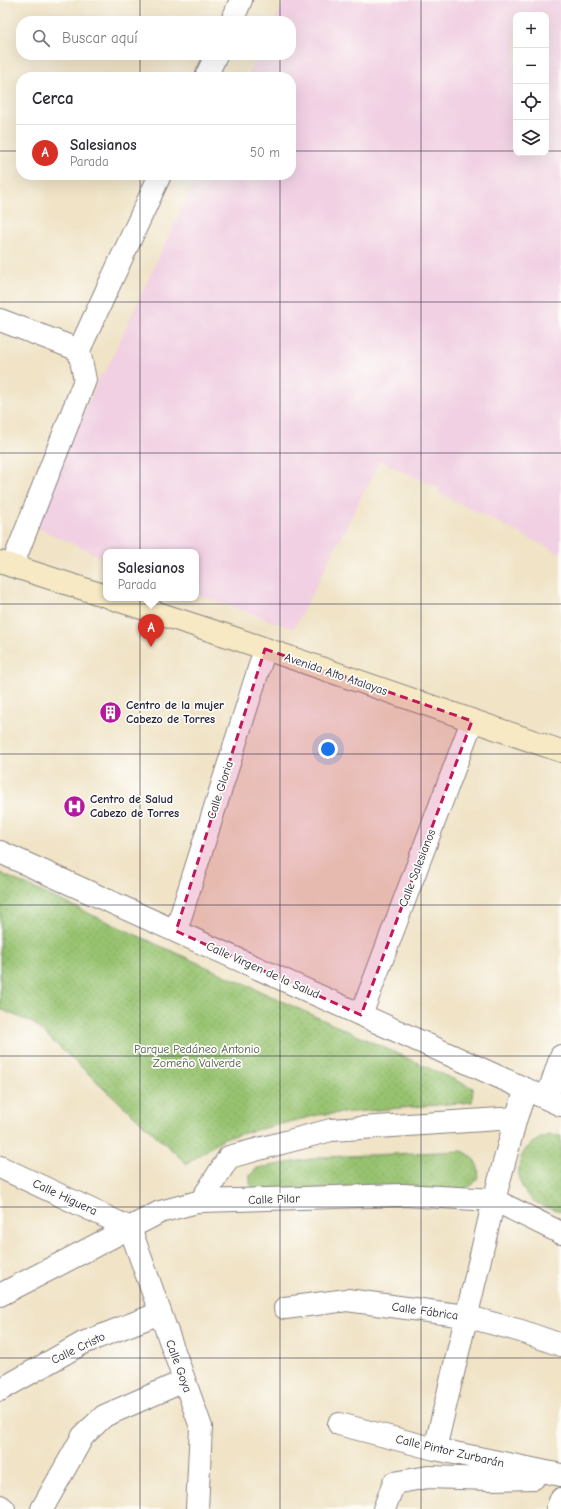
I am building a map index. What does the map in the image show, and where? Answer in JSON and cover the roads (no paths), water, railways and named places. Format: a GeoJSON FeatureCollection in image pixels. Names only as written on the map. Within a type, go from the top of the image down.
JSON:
{"type":"FeatureCollection","features":[{"type":"Feature","properties":{"kind":"main road"},"geometry":{"type":"LineString","coordinates":[[6,564],[103,595]]}},
{"type":"Feature","properties":{"kind":"main road","name":"Avenida Alto Atalayas"},"geometry":{"type":"LineString","coordinates":[[120,601],[265,649],[561,751]]}},
{"type":"Feature","properties":{"kind":"street"},"geometry":{"type":"LineString","coordinates":[[234,16],[241,0]]}},
{"type":"Feature","properties":{"kind":"street"},"geometry":{"type":"LineString","coordinates":[[208,72],[214,60]]}},
{"type":"Feature","properties":{"kind":"street"},"geometry":{"type":"LineString","coordinates":[[6,564],[85,380],[79,350],[158,180]]}},
{"type":"Feature","properties":{"kind":"street"},"geometry":{"type":"LineString","coordinates":[[0,320],[79,350]]}},
{"type":"Feature","properties":{"kind":"street","name":"Calle Gloria"},"geometry":{"type":"LineString","coordinates":[[176,931],[265,649]]}},
{"type":"Feature","properties":{"kind":"street","name":"Calle Salesianos"},"geometry":{"type":"LineString","coordinates":[[361,1015],[472,721]]}},
{"type":"Feature","properties":{"kind":"street","name":"Calle Virgen de la Salud"},"geometry":{"type":"LineString","coordinates":[[0,852],[554,1102]]}},
{"type":"Feature","properties":{"kind":"street"},"geometry":{"type":"LineString","coordinates":[[554,1102],[561,1056]]}},
{"type":"Feature","properties":{"kind":"street"},"geometry":{"type":"LineString","coordinates":[[435,1449],[494,1200],[516,1118],[526,1089]]}},
{"type":"Feature","properties":{"kind":"street"},"geometry":{"type":"LineString","coordinates":[[202,1202],[228,1157],[331,1130],[516,1118]]}},
{"type":"Feature","properties":{"kind":"street","name":"Calle Higuera"},"geometry":{"type":"LineString","coordinates":[[0,1167],[130,1228]]}},
{"type":"Feature","properties":{"kind":"street","name":"Calle Pilar"},"geometry":{"type":"LineString","coordinates":[[0,1295],[160,1212],[202,1202],[403,1195],[494,1200],[561,1233]]}},
{"type":"Feature","properties":{"kind":"street","name":"Calle Goya"},"geometry":{"type":"LineString","coordinates":[[130,1228],[201,1427],[197,1509]]}},
{"type":"Feature","properties":{"kind":"street","name":"Calle Fábrica"},"geometry":{"type":"LineString","coordinates":[[285,1308],[347,1300],[466,1316],[521,1331],[561,1345]]}},
{"type":"Feature","properties":{"kind":"street","name":"Calle Cristo"},"geometry":{"type":"LineString","coordinates":[[0,1390],[82,1343],[160,1313]]}},
{"type":"Feature","properties":{"kind":"street"},"geometry":{"type":"LineString","coordinates":[[42,1509],[83,1436],[104,1416],[184,1381]]}},
{"type":"Feature","properties":{"kind":"street","name":"Calle Pintor Zurbarán"},"geometry":{"type":"LineString","coordinates":[[339,1424],[435,1449],[561,1476]]}},
{"type":"Feature","properties":{"kind":"street"},"geometry":{"type":"LineString","coordinates":[[384,1509],[394,1483],[428,1477],[490,1479],[561,1476]]}},
{"type":"Feature","properties":{"kind":"street"},"geometry":{"type":"LineString","coordinates":[[557,1509],[561,1499]]}},
{"type":"Feature","properties":{"kind":"street"},"geometry":{"type":"LineString","coordinates":[[0,1506],[4,1509]]}},
{"type":"Feature","properties":{"kind":"place","name":"Salesianos"},"geometry":{"type":"Point","coordinates":[151,647]}},
{"type":"Feature","properties":{"kind":"place","name":"Centro de la mujer Cabezo de Torres"},"geometry":{"type":"Point","coordinates":[110,712]}},
{"type":"Feature","properties":{"kind":"place","name":"Centro de Salud Cabezo de Torres"},"geometry":{"type":"Point","coordinates":[74,806]}},
{"type":"Feature","properties":{"kind":"park label","name":"Parque Pedáneo Antonio Zomeño Valverde"},"geometry":{"type":"Point","coordinates":[197,1056]}}]}
